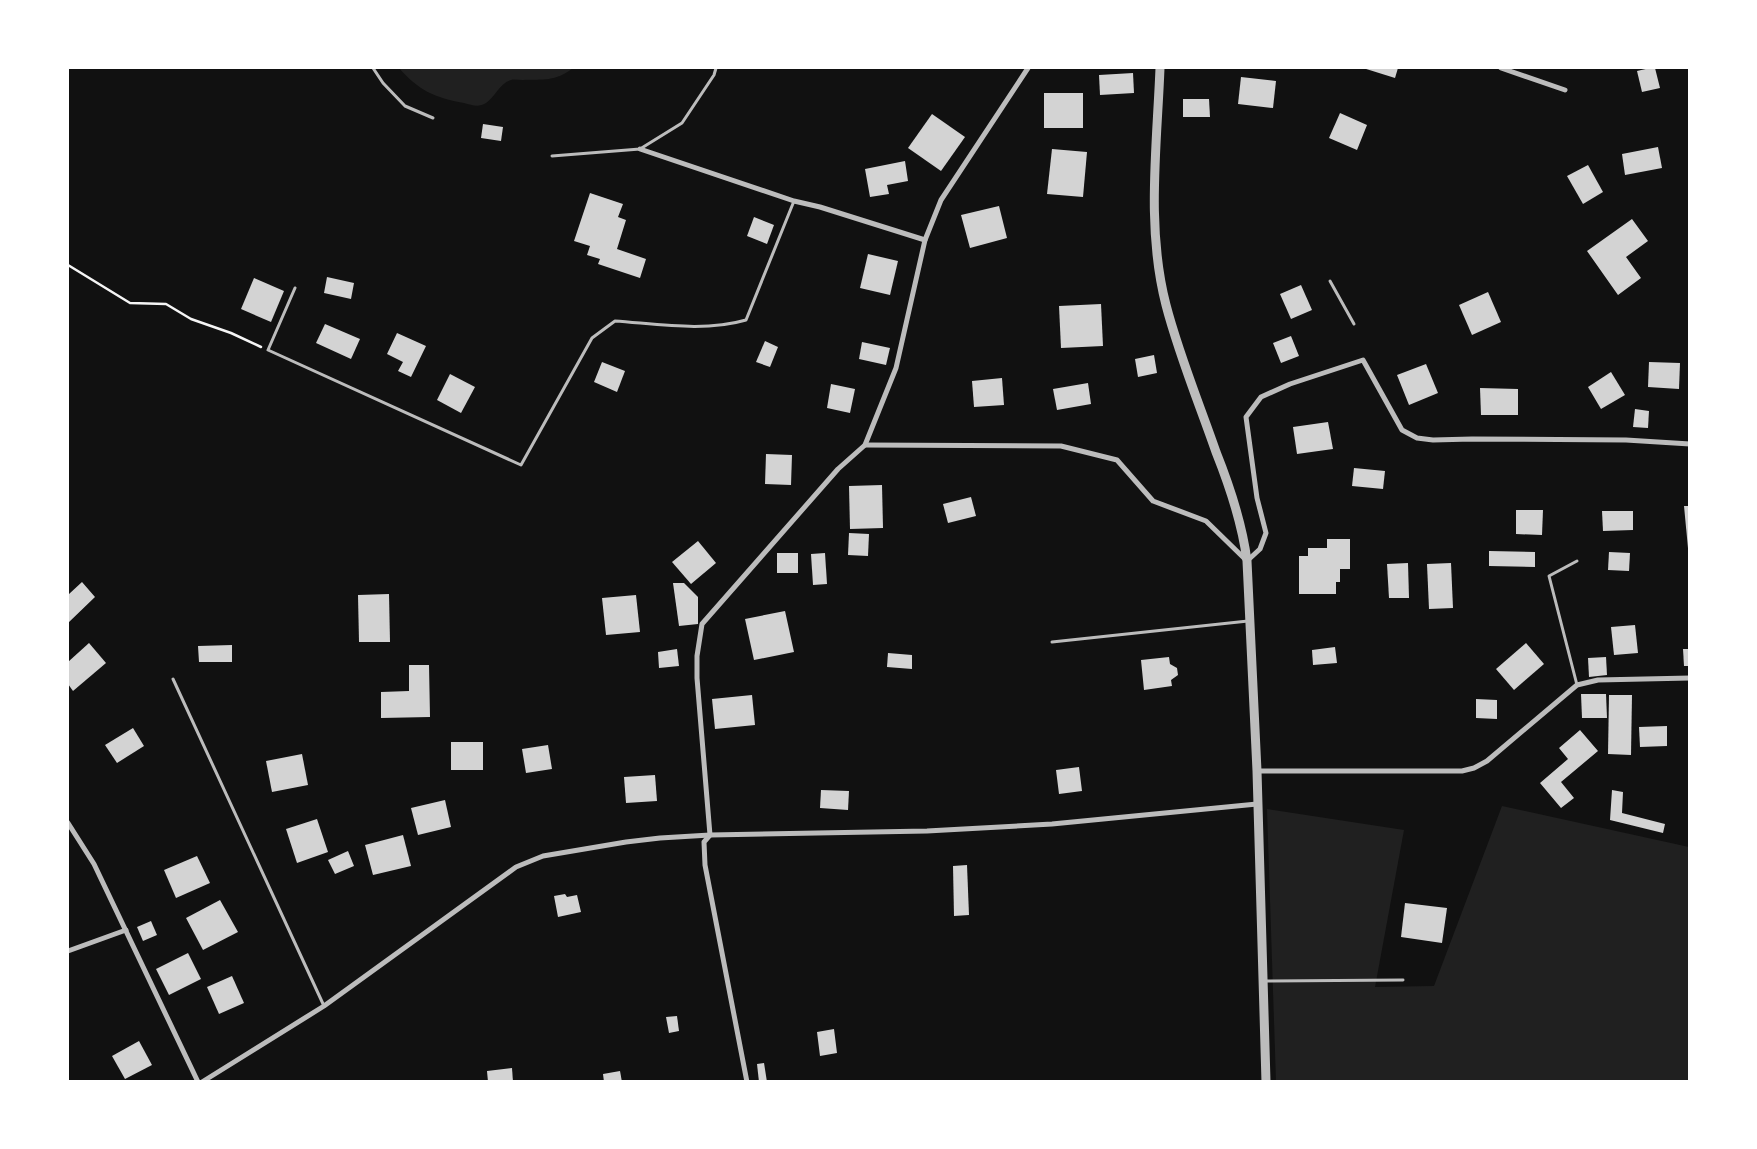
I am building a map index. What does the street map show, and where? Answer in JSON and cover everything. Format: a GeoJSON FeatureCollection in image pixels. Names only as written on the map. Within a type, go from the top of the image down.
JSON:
{"type":"FeatureCollection","features":[{"type":"Feature","properties":{"kind":"street"},"geometry":{"type":"LineString","coordinates":[[747,1082],[706,865],[704,842],[710,835],[697,678],[697,656],[702,624],[838,469],[866,445],[896,368],[925,240],[941,200],[1028,68]]}},
{"type":"Feature","properties":{"kind":"street"},"geometry":{"type":"LineString","coordinates":[[1160,68],[1154,239],[1158,271],[1178,345],[1231,491],[1244,535],[1247,560],[1266,1082]]}},
{"type":"Feature","properties":{"kind":"street"},"geometry":{"type":"LineString","coordinates":[[1501,68],[1565,90]]}},
{"type":"Feature","properties":{"kind":"street"},"geometry":{"type":"LineString","coordinates":[[640,149],[794,201],[820,206],[925,240]]}},
{"type":"Feature","properties":{"kind":"street"},"geometry":{"type":"LineString","coordinates":[[1247,560],[1260,549],[1266,533],[1256,488],[1246,417],[1261,397],[1290,384],[1363,360],[1402,430],[1417,438],[1433,440],[1626,440],[1690,444]]}},
{"type":"Feature","properties":{"kind":"street"},"geometry":{"type":"LineString","coordinates":[[866,445],[1061,446],[1117,460],[1153,501],[1206,521],[1247,560]]}},
{"type":"Feature","properties":{"kind":"street"},"geometry":{"type":"LineString","coordinates":[[1256,771],[1462,771],[1474,768],[1487,761],[1577,685],[1598,680],[1690,678]]}},
{"type":"Feature","properties":{"kind":"street"},"geometry":{"type":"LineString","coordinates":[[202,1082],[209,1080],[324,1006],[516,867],[543,856],[616,843],[660,838],[710,835],[927,831],[1052,824],[1256,804]]}},
{"type":"Feature","properties":{"kind":"street"},"geometry":{"type":"LineString","coordinates":[[68,823],[94,864],[198,1082]]}},
{"type":"Feature","properties":{"kind":"street"},"geometry":{"type":"LineString","coordinates":[[68,951],[126,930]]}},
{"type":"Feature","properties":{"kind":"lane"},"geometry":{"type":"LineString","coordinates":[[373,68],[383,83],[406,106],[433,118]]}},
{"type":"Feature","properties":{"kind":"lane"},"geometry":{"type":"LineString","coordinates":[[552,156],[640,149],[682,123],[714,75],[716,68]]}},
{"type":"Feature","properties":{"kind":"lane"},"geometry":{"type":"LineString","coordinates":[[295,288],[268,350],[520,465],[592,338],[615,321],[676,325],[729,325],[746,320],[794,201]]}},
{"type":"Feature","properties":{"kind":"lane"},"geometry":{"type":"LineString","coordinates":[[1330,281],[1354,324]]}},
{"type":"Feature","properties":{"kind":"lane"},"geometry":{"type":"LineString","coordinates":[[1577,561],[1549,576],[1577,685]]}},
{"type":"Feature","properties":{"kind":"lane"},"geometry":{"type":"LineString","coordinates":[[1052,642],[1250,621]]}},
{"type":"Feature","properties":{"kind":"lane"},"geometry":{"type":"LineString","coordinates":[[174,679],[324,1006]]}},
{"type":"Feature","properties":{"kind":"lane"},"geometry":{"type":"LineString","coordinates":[[1262,981],[1403,980]]}},
{"type":"Feature","properties":{"kind":"path"},"geometry":{"type":"LineString","coordinates":[[68,266],[130,303],[166,304],[191,319],[231,333],[268,350]]}},
{"type":"Feature","properties":{"kind":"shaded area"},"geometry":{"type":"Polygon","coordinates":[[[399,68],[573,68],[555,78],[511,80],[504,84],[486,103],[478,106],[436,96],[413,82],[399,68]]]}},
{"type":"Feature","properties":{"kind":"shaded area"},"geometry":{"type":"Polygon","coordinates":[[[1502,806],[1689,847],[1689,1081],[1276,1081],[1267,809],[1404,830],[1375,987],[1434,986],[1502,806]]]}},
{"type":"Feature","properties":{"kind":"building"},"geometry":{"type":"Polygon","coordinates":[[[1363,68],[1398,68],[1395,78],[1363,68]]]}},
{"type":"Feature","properties":{"kind":"building"},"geometry":{"type":"Polygon","coordinates":[[[1655,68],[1660,88],[1642,92],[1637,71],[1655,68]]]}},
{"type":"Feature","properties":{"kind":"building"},"geometry":{"type":"Polygon","coordinates":[[[1133,73],[1134,93],[1100,95],[1099,75],[1133,73]]]}},
{"type":"Feature","properties":{"kind":"building"},"geometry":{"type":"Polygon","coordinates":[[[1241,77],[1276,81],[1273,108],[1238,104],[1241,77]]]}},
{"type":"Feature","properties":{"kind":"building"},"geometry":{"type":"Polygon","coordinates":[[[1044,93],[1083,93],[1083,128],[1044,128],[1044,93]]]}},
{"type":"Feature","properties":{"kind":"building"},"geometry":{"type":"Polygon","coordinates":[[[1183,99],[1209,99],[1210,117],[1183,117],[1183,99]]]}},
{"type":"Feature","properties":{"kind":"building"},"geometry":{"type":"Polygon","coordinates":[[[1340,113],[1367,125],[1357,150],[1329,138],[1340,113]]]}},
{"type":"Feature","properties":{"kind":"building"},"geometry":{"type":"Polygon","coordinates":[[[932,114],[965,137],[941,171],[908,148],[932,114]]]}},
{"type":"Feature","properties":{"kind":"building"},"geometry":{"type":"Polygon","coordinates":[[[483,124],[503,127],[501,141],[481,138],[483,124]]]}},
{"type":"Feature","properties":{"kind":"building"},"geometry":{"type":"Polygon","coordinates":[[[1658,147],[1662,168],[1625,175],[1622,154],[1658,147]]]}},
{"type":"Feature","properties":{"kind":"building"},"geometry":{"type":"Polygon","coordinates":[[[1052,149],[1087,152],[1083,197],[1047,194],[1052,149]]]}},
{"type":"Feature","properties":{"kind":"building"},"geometry":{"type":"Polygon","coordinates":[[[905,161],[908,181],[887,185],[889,194],[870,197],[865,169],[905,161]]]}},
{"type":"Feature","properties":{"kind":"building"},"geometry":{"type":"Polygon","coordinates":[[[1588,165],[1603,192],[1583,204],[1567,176],[1588,165]]]}},
{"type":"Feature","properties":{"kind":"building"},"geometry":{"type":"Polygon","coordinates":[[[590,193],[623,204],[618,217],[626,220],[617,249],[646,259],[640,278],[598,264],[600,259],[587,255],[590,246],[574,241],[590,193]]]}},
{"type":"Feature","properties":{"kind":"building"},"geometry":{"type":"Polygon","coordinates":[[[999,206],[1007,238],[970,248],[961,215],[999,206]]]}},
{"type":"Feature","properties":{"kind":"building"},"geometry":{"type":"Polygon","coordinates":[[[754,217],[774,225],[767,244],[747,236],[754,217]]]}},
{"type":"Feature","properties":{"kind":"building"},"geometry":{"type":"Polygon","coordinates":[[[1632,219],[1648,241],[1626,257],[1641,278],[1618,295],[1587,251],[1632,219]]]}},
{"type":"Feature","properties":{"kind":"building"},"geometry":{"type":"Polygon","coordinates":[[[868,254],[898,261],[890,295],[860,288],[868,254]]]}},
{"type":"Feature","properties":{"kind":"building"},"geometry":{"type":"Polygon","coordinates":[[[327,277],[354,283],[351,299],[324,293],[327,277]]]}},
{"type":"Feature","properties":{"kind":"building"},"geometry":{"type":"Polygon","coordinates":[[[254,278],[284,291],[271,322],[241,309],[254,278]]]}},
{"type":"Feature","properties":{"kind":"building"},"geometry":{"type":"Polygon","coordinates":[[[1301,285],[1312,310],[1291,319],[1280,294],[1301,285]]]}},
{"type":"Feature","properties":{"kind":"building"},"geometry":{"type":"Polygon","coordinates":[[[1488,292],[1501,322],[1472,335],[1459,305],[1488,292]]]}},
{"type":"Feature","properties":{"kind":"building"},"geometry":{"type":"Polygon","coordinates":[[[1101,304],[1103,346],[1061,348],[1059,306],[1101,304]]]}},
{"type":"Feature","properties":{"kind":"building"},"geometry":{"type":"Polygon","coordinates":[[[325,324],[360,339],[351,359],[316,343],[325,324]]]}},
{"type":"Feature","properties":{"kind":"building"},"geometry":{"type":"Polygon","coordinates":[[[397,333],[426,346],[411,377],[398,371],[403,362],[387,354],[397,333]]]}},
{"type":"Feature","properties":{"kind":"building"},"geometry":{"type":"Polygon","coordinates":[[[1291,336],[1299,356],[1281,363],[1273,343],[1291,336]]]}},
{"type":"Feature","properties":{"kind":"building"},"geometry":{"type":"Polygon","coordinates":[[[765,341],[778,347],[770,367],[756,362],[765,341]]]}},
{"type":"Feature","properties":{"kind":"building"},"geometry":{"type":"Polygon","coordinates":[[[862,342],[890,348],[886,365],[859,359],[862,342]]]}},
{"type":"Feature","properties":{"kind":"building"},"geometry":{"type":"Polygon","coordinates":[[[1154,355],[1157,373],[1138,377],[1135,359],[1154,355]]]}},
{"type":"Feature","properties":{"kind":"building"},"geometry":{"type":"Polygon","coordinates":[[[602,362],[625,371],[617,392],[594,382],[602,362]]]}},
{"type":"Feature","properties":{"kind":"building"},"geometry":{"type":"Polygon","coordinates":[[[1649,362],[1680,363],[1679,389],[1648,387],[1649,362]]]}},
{"type":"Feature","properties":{"kind":"building"},"geometry":{"type":"Polygon","coordinates":[[[1426,364],[1438,393],[1409,405],[1397,375],[1426,364]]]}},
{"type":"Feature","properties":{"kind":"building"},"geometry":{"type":"Polygon","coordinates":[[[1611,372],[1625,395],[1601,409],[1588,387],[1611,372]]]}},
{"type":"Feature","properties":{"kind":"building"},"geometry":{"type":"Polygon","coordinates":[[[450,374],[475,387],[461,413],[437,400],[450,374]]]}},
{"type":"Feature","properties":{"kind":"building"},"geometry":{"type":"Polygon","coordinates":[[[1002,378],[1004,405],[974,407],[972,381],[1002,378]]]}},
{"type":"Feature","properties":{"kind":"building"},"geometry":{"type":"Polygon","coordinates":[[[1088,383],[1091,404],[1057,410],[1053,389],[1088,383]]]}},
{"type":"Feature","properties":{"kind":"building"},"geometry":{"type":"Polygon","coordinates":[[[831,384],[855,389],[850,413],[827,408],[831,384]]]}},
{"type":"Feature","properties":{"kind":"building"},"geometry":{"type":"Polygon","coordinates":[[[1480,388],[1518,389],[1518,415],[1481,415],[1480,388]]]}},
{"type":"Feature","properties":{"kind":"building"},"geometry":{"type":"Polygon","coordinates":[[[1635,409],[1649,411],[1648,428],[1633,427],[1635,409]]]}},
{"type":"Feature","properties":{"kind":"building"},"geometry":{"type":"Polygon","coordinates":[[[1328,422],[1333,449],[1297,454],[1293,427],[1328,422]]]}},
{"type":"Feature","properties":{"kind":"building"},"geometry":{"type":"Polygon","coordinates":[[[766,454],[792,455],[791,485],[765,484],[766,454]]]}},
{"type":"Feature","properties":{"kind":"building"},"geometry":{"type":"Polygon","coordinates":[[[1354,468],[1385,471],[1383,489],[1352,486],[1354,468]]]}},
{"type":"Feature","properties":{"kind":"building"},"geometry":{"type":"Polygon","coordinates":[[[882,485],[883,528],[850,529],[849,486],[882,485]]]}},
{"type":"Feature","properties":{"kind":"building"},"geometry":{"type":"Polygon","coordinates":[[[971,497],[976,516],[948,523],[943,504],[971,497]]]}},
{"type":"Feature","properties":{"kind":"building"},"geometry":{"type":"Polygon","coordinates":[[[1684,506],[1690,506],[1690,548],[1688,548],[1684,506]]]}},
{"type":"Feature","properties":{"kind":"building"},"geometry":{"type":"Polygon","coordinates":[[[1516,510],[1543,510],[1542,535],[1516,534],[1516,510]]]}},
{"type":"Feature","properties":{"kind":"building"},"geometry":{"type":"Polygon","coordinates":[[[1602,511],[1633,511],[1633,530],[1603,531],[1602,511]]]}},
{"type":"Feature","properties":{"kind":"building"},"geometry":{"type":"Polygon","coordinates":[[[849,533],[869,534],[868,556],[848,555],[849,533]]]}},
{"type":"Feature","properties":{"kind":"building"},"geometry":{"type":"Polygon","coordinates":[[[1327,539],[1350,539],[1350,569],[1340,569],[1340,582],[1336,582],[1336,594],[1299,594],[1299,556],[1308,556],[1308,548],[1327,548],[1327,539]]]}},
{"type":"Feature","properties":{"kind":"building"},"geometry":{"type":"Polygon","coordinates":[[[698,541],[716,563],[691,584],[672,562],[698,541]]]}},
{"type":"Feature","properties":{"kind":"building"},"geometry":{"type":"Polygon","coordinates":[[[1489,551],[1535,552],[1535,567],[1489,566],[1489,551]]]}},
{"type":"Feature","properties":{"kind":"building"},"geometry":{"type":"Polygon","coordinates":[[[1609,552],[1630,553],[1629,571],[1608,570],[1609,552]]]}},
{"type":"Feature","properties":{"kind":"building"},"geometry":{"type":"Polygon","coordinates":[[[777,553],[798,553],[798,573],[777,573],[777,553]]]}},
{"type":"Feature","properties":{"kind":"building"},"geometry":{"type":"Polygon","coordinates":[[[825,553],[827,584],[813,585],[811,554],[825,553]]]}},
{"type":"Feature","properties":{"kind":"building"},"geometry":{"type":"Polygon","coordinates":[[[1408,563],[1409,598],[1389,598],[1387,564],[1408,563]]]}},
{"type":"Feature","properties":{"kind":"building"},"geometry":{"type":"Polygon","coordinates":[[[1451,563],[1453,608],[1429,609],[1427,564],[1451,563]]]}},
{"type":"Feature","properties":{"kind":"building"},"geometry":{"type":"Polygon","coordinates":[[[82,582],[95,597],[68,623],[68,593],[82,582]]]}},
{"type":"Feature","properties":{"kind":"building"},"geometry":{"type":"Polygon","coordinates":[[[673,583],[684,583],[698,597],[698,624],[679,626],[673,583]]]}},
{"type":"Feature","properties":{"kind":"building"},"geometry":{"type":"Polygon","coordinates":[[[389,594],[390,642],[359,642],[358,595],[389,594]]]}},
{"type":"Feature","properties":{"kind":"building"},"geometry":{"type":"Polygon","coordinates":[[[636,595],[640,632],[606,635],[602,598],[636,595]]]}},
{"type":"Feature","properties":{"kind":"building"},"geometry":{"type":"Polygon","coordinates":[[[785,611],[794,652],[754,660],[745,619],[785,611]]]}},
{"type":"Feature","properties":{"kind":"building"},"geometry":{"type":"Polygon","coordinates":[[[1635,625],[1638,653],[1614,655],[1611,627],[1635,625]]]}},
{"type":"Feature","properties":{"kind":"building"},"geometry":{"type":"Polygon","coordinates":[[[89,643],[106,663],[73,691],[68,684],[68,662],[89,643]]]}},
{"type":"Feature","properties":{"kind":"building"},"geometry":{"type":"Polygon","coordinates":[[[1526,643],[1544,664],[1514,690],[1496,669],[1526,643]]]}},
{"type":"Feature","properties":{"kind":"building"},"geometry":{"type":"Polygon","coordinates":[[[232,645],[232,662],[199,662],[198,646],[232,645]]]}},
{"type":"Feature","properties":{"kind":"building"},"geometry":{"type":"Polygon","coordinates":[[[1335,647],[1337,663],[1313,665],[1312,650],[1335,647]]]}},
{"type":"Feature","properties":{"kind":"building"},"geometry":{"type":"Polygon","coordinates":[[[677,649],[679,666],[659,668],[658,652],[677,649]]]}},
{"type":"Feature","properties":{"kind":"building"},"geometry":{"type":"Polygon","coordinates":[[[1683,649],[1690,649],[1690,666],[1684,666],[1683,649]]]}},
{"type":"Feature","properties":{"kind":"building"},"geometry":{"type":"Polygon","coordinates":[[[888,653],[912,655],[912,669],[887,667],[888,653]]]}},
{"type":"Feature","properties":{"kind":"building"},"geometry":{"type":"Polygon","coordinates":[[[1169,657],[1170,664],[1177,668],[1178,675],[1171,680],[1172,686],[1144,690],[1141,660],[1169,657]]]}},
{"type":"Feature","properties":{"kind":"building"},"geometry":{"type":"Polygon","coordinates":[[[1606,657],[1607,675],[1589,677],[1588,658],[1606,657]]]}},
{"type":"Feature","properties":{"kind":"building"},"geometry":{"type":"Polygon","coordinates":[[[409,665],[429,665],[430,717],[381,718],[381,692],[409,691],[409,665]]]}},
{"type":"Feature","properties":{"kind":"building"},"geometry":{"type":"Polygon","coordinates":[[[1581,694],[1606,694],[1607,718],[1582,718],[1581,694]]]}},
{"type":"Feature","properties":{"kind":"building"},"geometry":{"type":"Polygon","coordinates":[[[752,695],[755,725],[715,729],[712,699],[752,695]]]}},
{"type":"Feature","properties":{"kind":"building"},"geometry":{"type":"Polygon","coordinates":[[[1609,695],[1632,695],[1631,755],[1608,754],[1609,695]]]}},
{"type":"Feature","properties":{"kind":"building"},"geometry":{"type":"Polygon","coordinates":[[[1476,699],[1497,700],[1497,719],[1476,718],[1476,699]]]}},
{"type":"Feature","properties":{"kind":"building"},"geometry":{"type":"Polygon","coordinates":[[[1667,726],[1667,746],[1640,747],[1639,727],[1667,726]]]}},
{"type":"Feature","properties":{"kind":"building"},"geometry":{"type":"Polygon","coordinates":[[[133,728],[144,746],[117,763],[105,745],[133,728]]]}},
{"type":"Feature","properties":{"kind":"building"},"geometry":{"type":"Polygon","coordinates":[[[1580,730],[1598,751],[1561,782],[1574,798],[1561,808],[1540,783],[1568,759],[1559,748],[1580,730]]]}},
{"type":"Feature","properties":{"kind":"building"},"geometry":{"type":"Polygon","coordinates":[[[451,742],[483,742],[483,770],[451,770],[451,742]]]}},
{"type":"Feature","properties":{"kind":"building"},"geometry":{"type":"Polygon","coordinates":[[[548,745],[552,769],[526,773],[522,749],[548,745]]]}},
{"type":"Feature","properties":{"kind":"building"},"geometry":{"type":"Polygon","coordinates":[[[302,754],[308,785],[272,792],[266,761],[302,754]]]}},
{"type":"Feature","properties":{"kind":"building"},"geometry":{"type":"Polygon","coordinates":[[[1079,767],[1082,791],[1059,794],[1056,770],[1079,767]]]}},
{"type":"Feature","properties":{"kind":"building"},"geometry":{"type":"Polygon","coordinates":[[[655,775],[657,801],[626,803],[624,777],[655,775]]]}},
{"type":"Feature","properties":{"kind":"building"},"geometry":{"type":"Polygon","coordinates":[[[821,790],[849,791],[848,810],[820,808],[821,790]]]}},
{"type":"Feature","properties":{"kind":"building"},"geometry":{"type":"Polygon","coordinates":[[[1612,790],[1623,792],[1622,813],[1665,824],[1663,833],[1610,820],[1612,790]]]}},
{"type":"Feature","properties":{"kind":"building"},"geometry":{"type":"Polygon","coordinates":[[[445,800],[451,827],[418,835],[411,808],[445,800]]]}},
{"type":"Feature","properties":{"kind":"building"},"geometry":{"type":"Polygon","coordinates":[[[317,819],[328,852],[297,863],[286,829],[317,819]]]}},
{"type":"Feature","properties":{"kind":"building"},"geometry":{"type":"Polygon","coordinates":[[[403,835],[411,866],[373,875],[365,845],[403,835]]]}},
{"type":"Feature","properties":{"kind":"building"},"geometry":{"type":"Polygon","coordinates":[[[348,851],[354,866],[335,874],[328,860],[348,851]]]}},
{"type":"Feature","properties":{"kind":"building"},"geometry":{"type":"Polygon","coordinates":[[[197,856],[210,883],[176,898],[164,870],[197,856]]]}},
{"type":"Feature","properties":{"kind":"building"},"geometry":{"type":"Polygon","coordinates":[[[967,865],[969,915],[954,916],[953,866],[967,865]]]}},
{"type":"Feature","properties":{"kind":"building"},"geometry":{"type":"Polygon","coordinates":[[[565,894],[567,897],[577,895],[581,912],[558,917],[554,896],[565,894]]]}},
{"type":"Feature","properties":{"kind":"building"},"geometry":{"type":"Polygon","coordinates":[[[220,900],[238,932],[203,950],[186,918],[220,900]]]}},
{"type":"Feature","properties":{"kind":"building"},"geometry":{"type":"Polygon","coordinates":[[[1405,903],[1447,908],[1442,943],[1401,937],[1405,903]]]}},
{"type":"Feature","properties":{"kind":"building"},"geometry":{"type":"Polygon","coordinates":[[[151,921],[157,935],[143,941],[137,927],[151,921]]]}},
{"type":"Feature","properties":{"kind":"building"},"geometry":{"type":"Polygon","coordinates":[[[188,953],[201,979],[169,995],[156,969],[188,953]]]}},
{"type":"Feature","properties":{"kind":"building"},"geometry":{"type":"Polygon","coordinates":[[[232,976],[244,1003],[219,1014],[207,987],[232,976]]]}},
{"type":"Feature","properties":{"kind":"building"},"geometry":{"type":"Polygon","coordinates":[[[677,1016],[679,1031],[669,1033],[666,1017],[677,1016]]]}},
{"type":"Feature","properties":{"kind":"building"},"geometry":{"type":"Polygon","coordinates":[[[834,1029],[837,1053],[820,1056],[817,1032],[834,1029]]]}},
{"type":"Feature","properties":{"kind":"building"},"geometry":{"type":"Polygon","coordinates":[[[139,1041],[152,1065],[125,1079],[112,1056],[139,1041]]]}},
{"type":"Feature","properties":{"kind":"building"},"geometry":{"type":"Polygon","coordinates":[[[764,1063],[767,1082],[759,1082],[757,1064],[764,1063]]]}},
{"type":"Feature","properties":{"kind":"building"},"geometry":{"type":"Polygon","coordinates":[[[512,1068],[513,1082],[488,1082],[487,1071],[512,1068]]]}},
{"type":"Feature","properties":{"kind":"building"},"geometry":{"type":"Polygon","coordinates":[[[620,1071],[622,1082],[604,1082],[603,1074],[620,1071]]]}}]}
